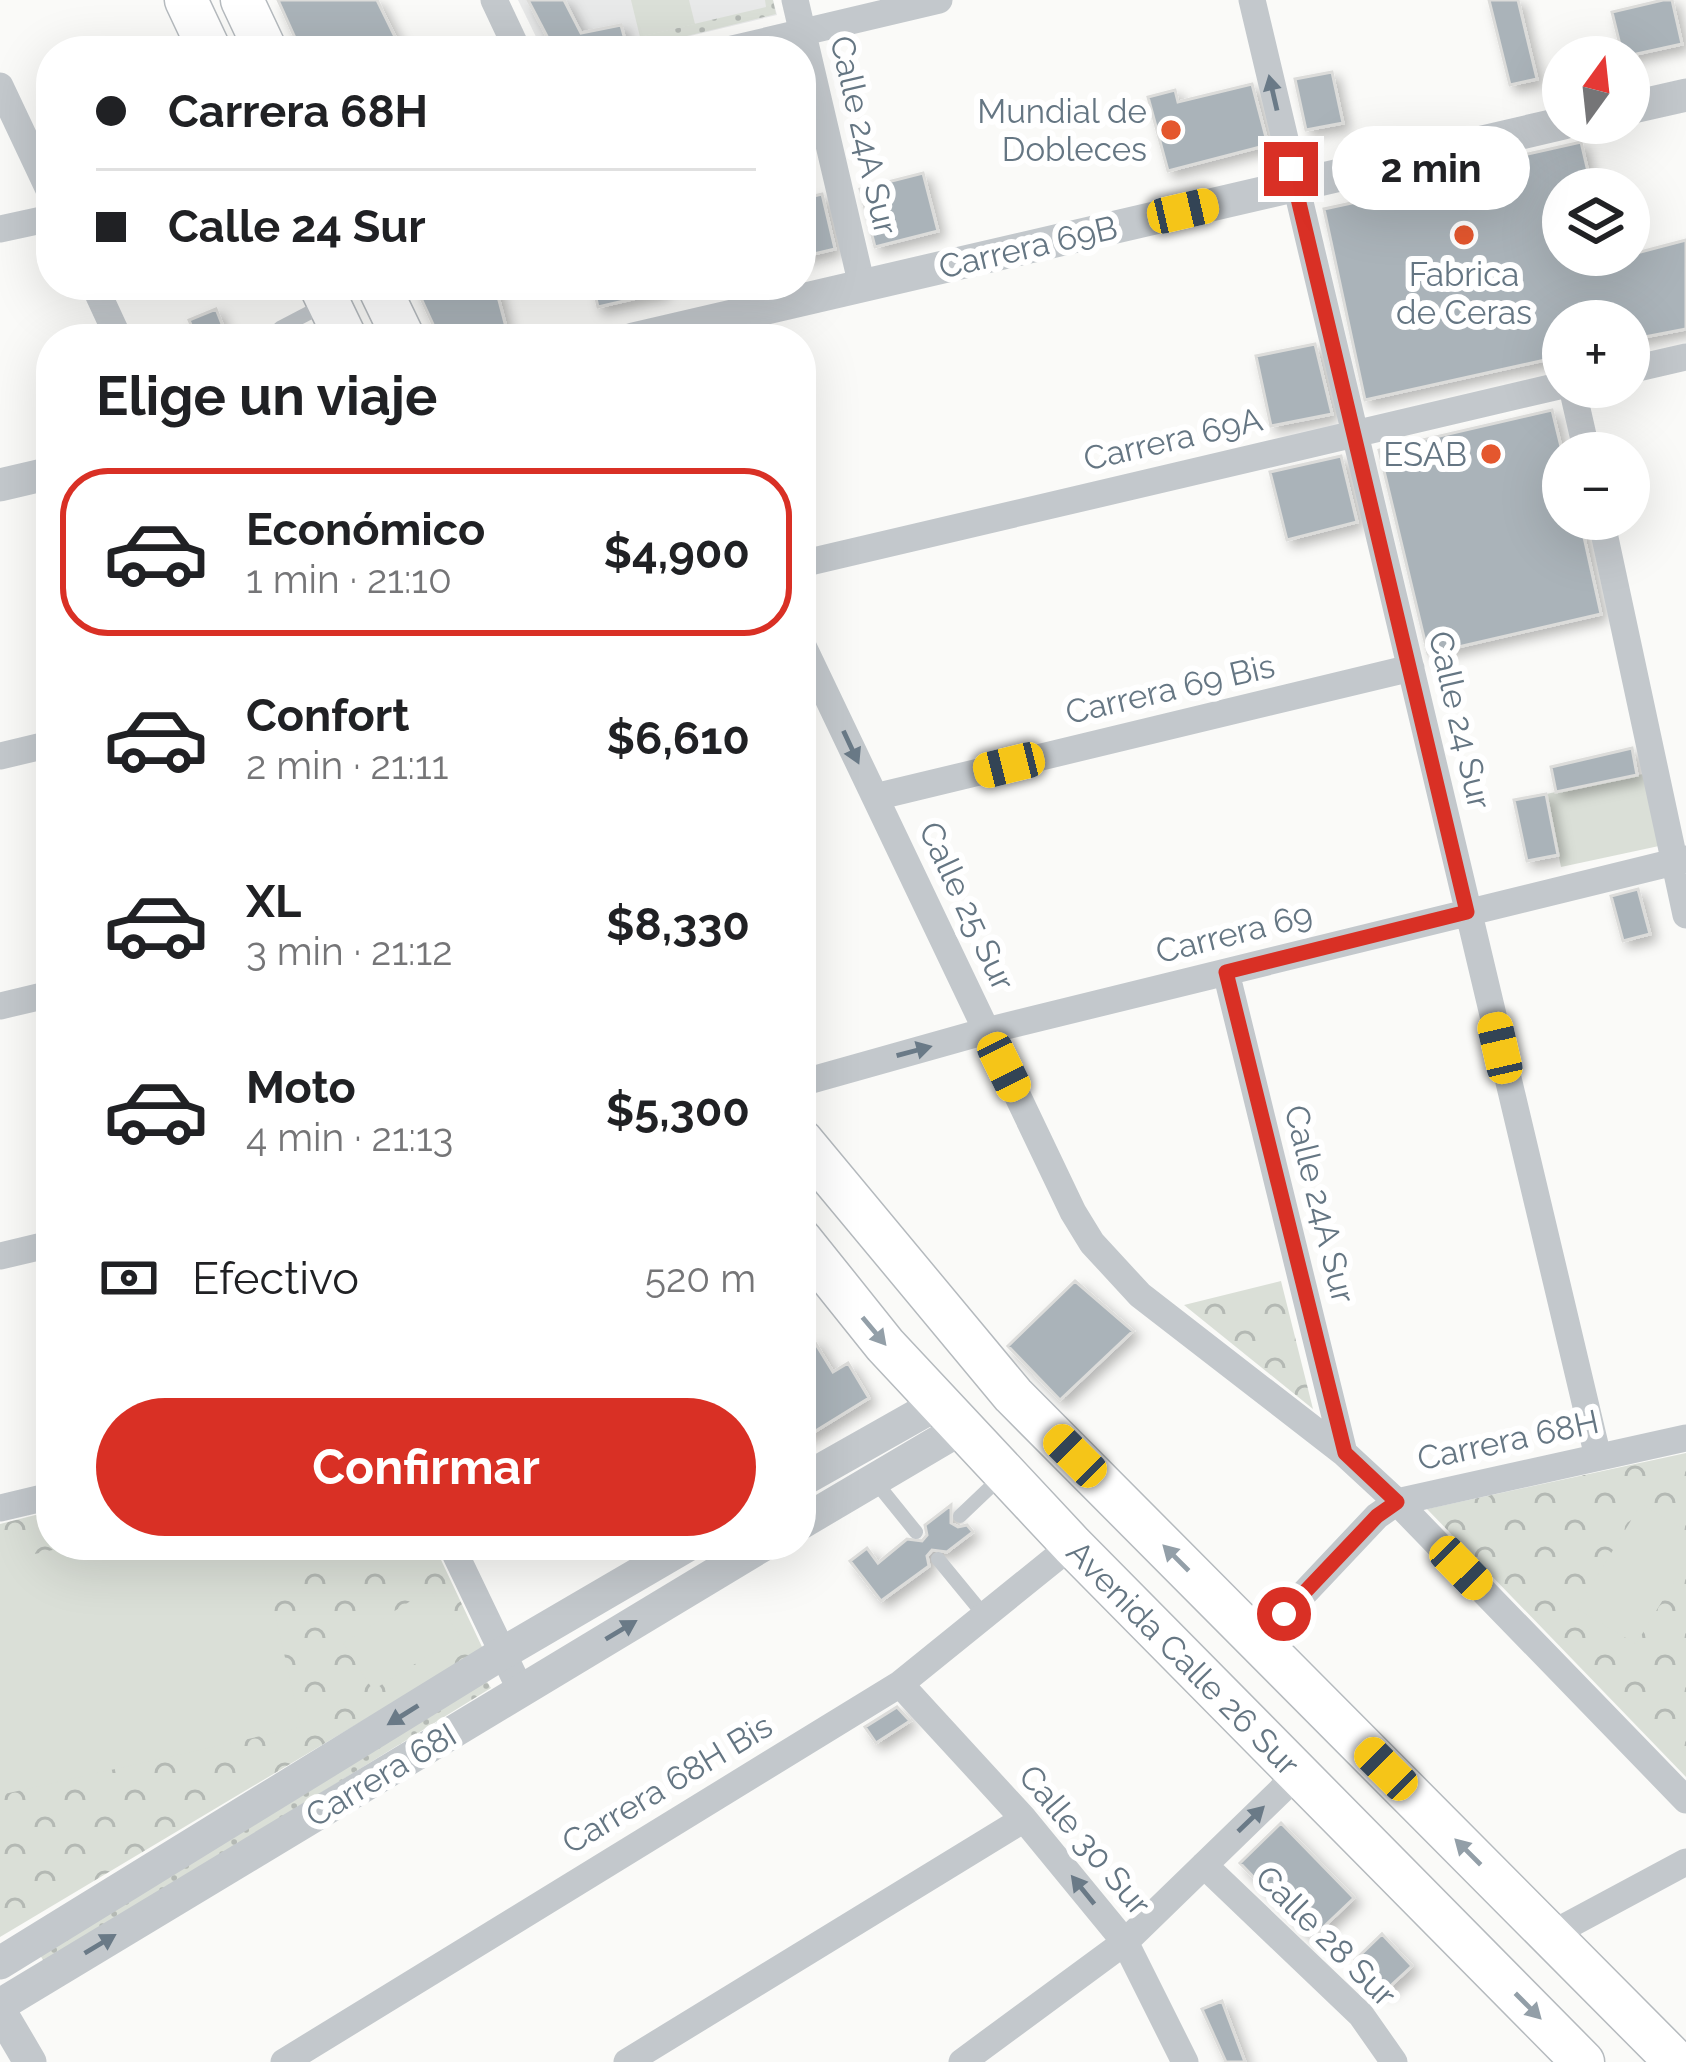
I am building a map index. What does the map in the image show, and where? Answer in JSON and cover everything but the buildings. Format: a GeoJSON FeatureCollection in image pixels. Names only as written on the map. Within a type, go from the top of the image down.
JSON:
{"type":"FeatureCollection","features":[{"type":"Feature","properties":{"kind":"main road"},"geometry":{"type":"LineString","coordinates":[[186,0],[203,36]]}},
{"type":"Feature","properties":{"kind":"main road"},"geometry":{"type":"LineString","coordinates":[[242,0],[259,36]]}},
{"type":"Feature","properties":{"kind":"main road","name":"Avenida Calle 26 Sur"},"geometry":{"type":"LineString","coordinates":[[816,1158],[1013,1395],[1676,2062]]}},
{"type":"Feature","properties":{"kind":"main road","name":"Avenida Calle 26 Sur"},"geometry":{"type":"LineString","coordinates":[[816,1259],[885,1345],[1072,1545],[1583,2062]]}},
{"type":"Feature","properties":{"kind":"street"},"geometry":{"type":"LineString","coordinates":[[494,0],[511,36]]}},
{"type":"Feature","properties":{"kind":"street","name":"Calle 24A Sur"},"geometry":{"type":"LineString","coordinates":[[796,0],[804,36]]}},
{"type":"Feature","properties":{"kind":"street"},"geometry":{"type":"LineString","coordinates":[[786,36],[939,0]]}},
{"type":"Feature","properties":{"kind":"street","name":"Calle 24 Sur"},"geometry":{"type":"LineString","coordinates":[[1252,0],[1598,1457]]}},
{"type":"Feature","properties":{"kind":"street"},"geometry":{"type":"LineString","coordinates":[[0,86],[36,162]]}},
{"type":"Feature","properties":{"kind":"street","name":"Calle 24A Sur"},"geometry":{"type":"LineString","coordinates":[[816,88],[862,286]]}},
{"type":"Feature","properties":{"kind":"street"},"geometry":{"type":"LineString","coordinates":[[1650,103],[1686,94]]}},
{"type":"Feature","properties":{"kind":"street","name":"Carrera 69B"},"geometry":{"type":"LineString","coordinates":[[816,297],[1542,128]]}},
{"type":"Feature","properties":{"kind":"street"},"geometry":{"type":"LineString","coordinates":[[0,229],[36,221]]}},
{"type":"Feature","properties":{"kind":"street","name":"Carrera 69B"},"geometry":{"type":"LineString","coordinates":[[703,324],[803,300]]}},
{"type":"Feature","properties":{"kind":"street"},"geometry":{"type":"LineString","coordinates":[[1650,365],[1686,357]]}},
{"type":"Feature","properties":{"kind":"street","name":"Carrera 69A"},"geometry":{"type":"LineString","coordinates":[[816,560],[1542,390]]}},
{"type":"Feature","properties":{"kind":"street"},"geometry":{"type":"LineString","coordinates":[[0,485],[36,477]]}},
{"type":"Feature","properties":{"kind":"street"},"geometry":{"type":"LineString","coordinates":[[1606,540],[1681,860],[1686,915]]}},
{"type":"Feature","properties":{"kind":"street","name":"Carrera 69 Bis"},"geometry":{"type":"LineString","coordinates":[[875,797],[1412,668]]}},
{"type":"Feature","properties":{"kind":"street","name":"Calle 25 Sur"},"geometry":{"type":"LineString","coordinates":[[816,673],[1073,1212],[1117,1274],[1345,1453],[1686,1800]]}},
{"type":"Feature","properties":{"kind":"street"},"geometry":{"type":"LineString","coordinates":[[0,756],[36,748]]}},
{"type":"Feature","properties":{"kind":"street","name":"Carrera 69"},"geometry":{"type":"LineString","coordinates":[[816,1078],[986,1031],[1681,860]]}},
{"type":"Feature","properties":{"kind":"street","name":"Calle 24A Sur"},"geometry":{"type":"LineString","coordinates":[[1226,972],[1345,1453]]}},
{"type":"Feature","properties":{"kind":"street"},"geometry":{"type":"LineString","coordinates":[[0,1006],[36,998]]}},
{"type":"Feature","properties":{"kind":"street"},"geometry":{"type":"LineString","coordinates":[[0,1256],[36,1248]]}},
{"type":"Feature","properties":{"kind":"street"},"geometry":{"type":"LineString","coordinates":[[816,1514],[874,1480],[951,1416]]}},
{"type":"Feature","properties":{"kind":"street"},"geometry":{"type":"LineString","coordinates":[[816,1474],[951,1416]]}},
{"type":"Feature","properties":{"kind":"street","name":"Carrera 68H"},"geometry":{"type":"LineString","coordinates":[[1259,1641],[1377,1516],[1397,1502],[1686,1438]]}},
{"type":"Feature","properties":{"kind":"street"},"geometry":{"type":"LineString","coordinates":[[0,1508],[36,1500]]}},
{"type":"Feature","properties":{"kind":"street","name":"Carrera 68H Bis"},"geometry":{"type":"LineString","coordinates":[[284,2062],[900,1684],[1072,1545]]}},
{"type":"Feature","properties":{"kind":"street"},"geometry":{"type":"LineString","coordinates":[[458,1560],[521,1690]]}},
{"type":"Feature","properties":{"kind":"street","name":"Carrera 68I"},"geometry":{"type":"LineString","coordinates":[[0,1964],[660,1560]]}},
{"type":"Feature","properties":{"kind":"street"},"geometry":{"type":"LineString","coordinates":[[690,1560],[699,1582]]}},
{"type":"Feature","properties":{"kind":"street","name":"Carrera 68I"},"geometry":{"type":"LineString","coordinates":[[0,2008],[737,1560]]}},
{"type":"Feature","properties":{"kind":"street","name":"Calle 30 Sur"},"geometry":{"type":"LineString","coordinates":[[900,1684],[1024,1819],[1125,1942],[1185,2062]]}},
{"type":"Feature","properties":{"kind":"street"},"geometry":{"type":"LineString","coordinates":[[962,2062],[994,2053],[1125,1942],[1299,1773]]}},
{"type":"Feature","properties":{"kind":"street"},"geometry":{"type":"LineString","coordinates":[[628,2062],[1024,1819]]}},
{"type":"Feature","properties":{"kind":"street"},"geometry":{"type":"LineString","coordinates":[[1550,1935],[1686,1862]]}},
{"type":"Feature","properties":{"kind":"street","name":"Calle 28 Sur"},"geometry":{"type":"LineString","coordinates":[[1204,1865],[1361,2015],[1394,2062]]}},
{"type":"Feature","properties":{"kind":"street"},"geometry":{"type":"LineString","coordinates":[[0,2008],[30,2062]]}},
{"type":"Feature","properties":{"kind":"lane"},"geometry":{"type":"LineString","coordinates":[[291,324],[332,309]]}},
{"type":"Feature","properties":{"kind":"lane"},"geometry":{"type":"LineString","coordinates":[[960,1516],[1005,1473]]}},
{"type":"Feature","properties":{"kind":"lane"},"geometry":{"type":"LineString","coordinates":[[874,1480],[916,1532]]}},
{"type":"Feature","properties":{"kind":"lane"},"geometry":{"type":"LineString","coordinates":[[938,1559],[985,1616]]}},
{"type":"Feature","properties":{"kind":"shaded area"},"geometry":{"type":"Polygon","coordinates":[[[518,0],[773,0],[777,15],[690,36],[536,36],[518,0]]]}},
{"type":"Feature","properties":{"kind":"green space"},"geometry":{"type":"Polygon","coordinates":[[[631,0],[689,0],[695,24],[640,36],[631,0]]]}},
{"type":"Feature","properties":{"kind":"green space"},"geometry":{"type":"Polygon","coordinates":[[[765,0],[773,0],[776,14],[687,36],[643,36],[766,7],[765,0]]]}},
{"type":"Feature","properties":{"kind":"green space"},"geometry":{"type":"Polygon","coordinates":[[[1643,774],[1659,846],[1561,867],[1546,794],[1643,774]]]}},
{"type":"Feature","properties":{"kind":"green space"},"geometry":{"type":"Polygon","coordinates":[[[1281,1281],[1313,1409],[1184,1305],[1281,1281]]]}},
{"type":"Feature","properties":{"kind":"green space"},"geometry":{"type":"Polygon","coordinates":[[[1686,1453],[1686,1777],[1427,1509],[1686,1453]]]}},
{"type":"Feature","properties":{"kind":"green space"},"geometry":{"type":"Polygon","coordinates":[[[1641,1504],[1686,1531],[1686,1562],[1636,1644],[1577,1609],[1641,1504]]]}},
{"type":"Feature","properties":{"kind":"green space"},"geometry":{"type":"Polygon","coordinates":[[[36,1515],[36,1560],[441,1560],[483,1649],[0,1937],[0,1524],[36,1515]]]}},
{"type":"Feature","properties":{"kind":"green space"},"geometry":{"type":"Polygon","coordinates":[[[36,1554],[36,1560],[262,1560],[301,1727],[0,1795],[0,1562],[36,1554]]]}},
{"type":"Feature","properties":{"kind":"green space"},"geometry":{"type":"Polygon","coordinates":[[[430,1589],[460,1636],[373,1690],[343,1643],[430,1589]]]}},
{"type":"Feature","properties":{"kind":"green space"},"geometry":{"type":"Polygon","coordinates":[[[484,1677],[491,1688],[45,1963],[38,1952],[484,1677]]]}},
{"type":"Feature","properties":{"kind":"place","name":"Mundial de Dobleces"},"geometry":{"type":"Point","coordinates":[1171,130]}},
{"type":"Feature","properties":{"kind":"place","name":"Fabrica de Ceras"},"geometry":{"type":"Point","coordinates":[1464,235]}},
{"type":"Feature","properties":{"kind":"place","name":"ESAB"},"geometry":{"type":"Point","coordinates":[1491,454]}},
{"type":"Feature","properties":{"kind":"route"},"geometry":{"type":"LineString","coordinates":[[1284,1614],[1377,1516],[1397,1502],[1345,1453],[1226,972],[1467,912],[1291,169]]}}]}
